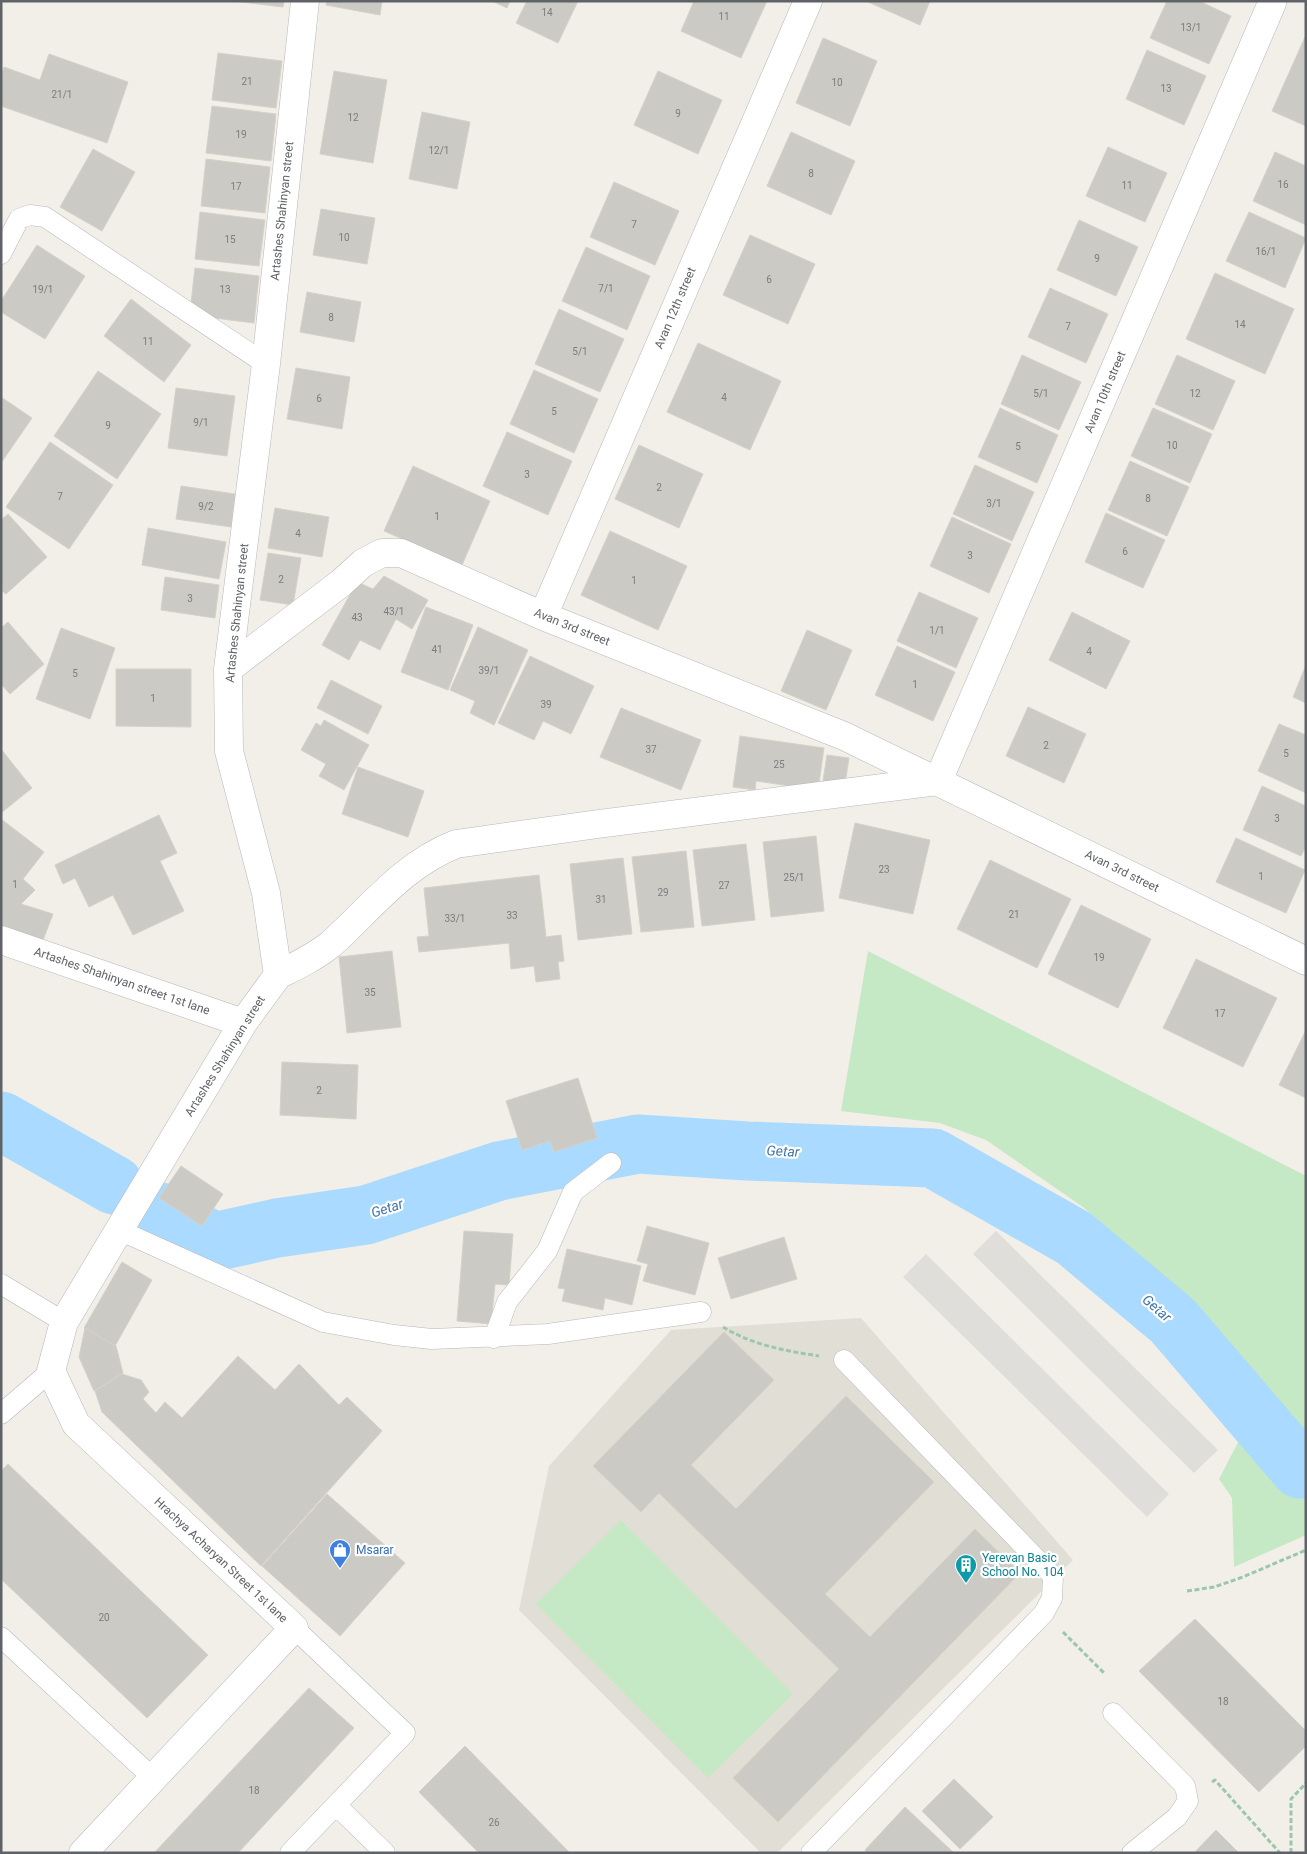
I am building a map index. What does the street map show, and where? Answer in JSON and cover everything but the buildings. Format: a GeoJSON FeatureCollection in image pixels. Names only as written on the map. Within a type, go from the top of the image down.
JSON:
{"type":"FeatureCollection","features":[{"type":"Feature","properties":{"kind":"street","name":"Artashes Shahinyan street"},"geometry":{"type":"LineString","coordinates":[[51,1370],[64,1322],[243,1022],[278,975],[266,894],[230,750],[228,669],[266,364],[305,1]]}},
{"type":"Feature","properties":{"kind":"street","name":"Avan 12th street"},"geometry":{"type":"LineString","coordinates":[[543,616],[808,1]]}},
{"type":"Feature","properties":{"kind":"street","name":"Avan 10th street"},"geometry":{"type":"LineString","coordinates":[[938,781],[1272,3]]}},
{"type":"Feature","properties":{"kind":"street","name":"Avan 3rd street"},"geometry":{"type":"LineString","coordinates":[[228,669],[341,583],[363,563],[382,553],[401,553],[543,616],[844,736],[1304,954]]}},
{"type":"Feature","properties":{"kind":"street"},"geometry":{"type":"LineString","coordinates":[[278,975],[314,957],[398,879],[438,851],[456,844],[938,781]]}},
{"type":"Feature","properties":{"kind":"street","name":"Artashes Shahinyan street 1st lane"},"geometry":{"type":"LineString","coordinates":[[1,940],[243,1022]]}},
{"type":"Feature","properties":{"kind":"street","name":"Hrachya Acharyan Street 1st lane"},"geometry":{"type":"LineString","coordinates":[[51,1370],[76,1424],[294,1628],[83,1853]]}},
{"type":"Feature","properties":{"kind":"lane"},"geometry":{"type":"LineString","coordinates":[[1,254],[19,220],[30,215],[45,217],[266,364]]}},
{"type":"Feature","properties":{"kind":"lane"},"geometry":{"type":"LineString","coordinates":[[494,1338],[507,1302],[547,1251],[573,1192],[612,1163]]}},
{"type":"Feature","properties":{"kind":"lane"},"geometry":{"type":"LineString","coordinates":[[119,1230],[323,1322],[394,1335],[432,1339],[494,1338],[548,1334],[700,1312]]}},
{"type":"Feature","properties":{"kind":"lane"},"geometry":{"type":"LineString","coordinates":[[1,1284],[64,1322]]}},
{"type":"Feature","properties":{"kind":"lane"},"geometry":{"type":"LineString","coordinates":[[811,1853],[1044,1613],[1052,1598],[1053,1576],[844,1360]]}},
{"type":"Feature","properties":{"kind":"lane"},"geometry":{"type":"LineString","coordinates":[[1,1414],[51,1370]]}},
{"type":"Feature","properties":{"kind":"lane"},"geometry":{"type":"LineString","coordinates":[[290,1853],[405,1733],[294,1628]]}},
{"type":"Feature","properties":{"kind":"lane"},"geometry":{"type":"LineString","coordinates":[[1,1637],[153,1778]]}},
{"type":"Feature","properties":{"kind":"lane"},"geometry":{"type":"LineString","coordinates":[[1113,1712],[1185,1786],[1188,1801],[1177,1818],[1132,1853]]}},
{"type":"Feature","properties":{"kind":"lane"},"geometry":{"type":"LineString","coordinates":[[336,1805],[384,1853]]}},
{"type":"Feature","properties":{"kind":"path"},"geometry":{"type":"LineString","coordinates":[[700,1312],[732,1332],[776,1349],[844,1360]]}},
{"type":"Feature","properties":{"kind":"path"},"geometry":{"type":"LineString","coordinates":[[1186,1591],[1221,1584],[1306,1550]]}},
{"type":"Feature","properties":{"kind":"path"},"geometry":{"type":"LineString","coordinates":[[1044,1613],[1105,1674]]}},
{"type":"Feature","properties":{"kind":"path"},"geometry":{"type":"LineString","coordinates":[[1188,1801],[1215,1780],[1280,1853]]}},
{"type":"Feature","properties":{"kind":"path"},"geometry":{"type":"LineString","coordinates":[[1291,1853],[1291,1799],[1306,1784]]}},
{"type":"Feature","properties":{"kind":"shaded area"},"geometry":{"type":"Polygon","coordinates":[[[996,1231],[1218,1450],[1194,1473],[973,1254],[996,1231]]]}},
{"type":"Feature","properties":{"kind":"shaded area"},"geometry":{"type":"Polygon","coordinates":[[[926,1254],[1169,1494],[1147,1517],[903,1277],[926,1254]]]}},
{"type":"Feature","properties":{"kind":"shaded area"},"geometry":{"type":"Polygon","coordinates":[[[861,1318],[1073,1560],[777,1853],[761,1853],[519,1610],[549,1466],[671,1330],[861,1318]]]}},
{"type":"Feature","properties":{"kind":"green space"},"geometry":{"type":"Polygon","coordinates":[[[868,951],[1306,1176],[1306,1535],[1234,1567],[1232,1498],[1219,1479],[1259,1402],[1233,1362],[1197,1316],[1138,1255],[1083,1207],[986,1140],[940,1123],[841,1111],[868,951]]]}},
{"type":"Feature","properties":{"kind":"green space"},"geometry":{"type":"Polygon","coordinates":[[[621,1520],[793,1694],[708,1778],[536,1604],[621,1520]]]}},
{"type":"Feature","properties":{"kind":"waterway","name":"Getar"},"geometry":{"type":"LineString","coordinates":[[1,1121],[114,1185]]}},
{"type":"Feature","properties":{"kind":"waterway","name":"Getar"},"geometry":{"type":"LineString","coordinates":[[161,1212],[214,1242],[277,1228],[366,1215],[499,1171],[638,1144],[747,1151],[933,1158],[1074,1238],[1173,1321],[1300,1469],[1306,1469]]}},
{"type":"Feature","properties":{"kind":"place","name":"Msarar"},"geometry":{"type":"Point","coordinates":[340,1569]}},
{"type":"Feature","properties":{"kind":"place","name":"Yerevan Basic School No. 104"},"geometry":{"type":"Point","coordinates":[966,1584]}}]}
